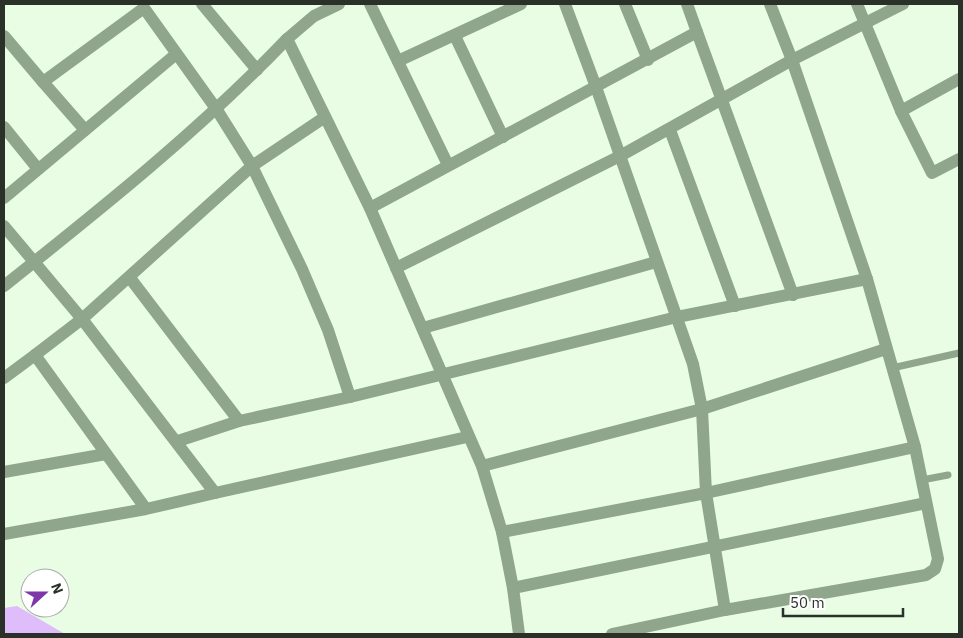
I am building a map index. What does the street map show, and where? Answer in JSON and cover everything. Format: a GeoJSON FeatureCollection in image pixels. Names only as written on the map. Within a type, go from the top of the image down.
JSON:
{"type":"FeatureCollection","features":[{"type":"Feature","properties":{"kind":"street"},"geometry":{"type":"LineString","coordinates":[[202,4],[258,70]]}},
{"type":"Feature","properties":{"kind":"street"},"geometry":{"type":"LineString","coordinates":[[4,286],[217,110],[288,39],[314,16],[339,4]]}},
{"type":"Feature","properties":{"kind":"street"},"geometry":{"type":"LineString","coordinates":[[370,4],[448,165]]}},
{"type":"Feature","properties":{"kind":"street"},"geometry":{"type":"LineString","coordinates":[[398,61],[521,4]]}},
{"type":"Feature","properties":{"kind":"street"},"geometry":{"type":"LineString","coordinates":[[564,4],[596,86],[693,364],[702,408],[706,493],[726,610]]}},
{"type":"Feature","properties":{"kind":"street"},"geometry":{"type":"LineString","coordinates":[[625,4],[648,60]]}},
{"type":"Feature","properties":{"kind":"street"},"geometry":{"type":"LineString","coordinates":[[687,4],[793,295]]}},
{"type":"Feature","properties":{"kind":"street"},"geometry":{"type":"LineString","coordinates":[[612,634],[726,610],[926,575],[935,569],[938,559],[915,447],[867,278],[792,60],[770,4]]}},
{"type":"Feature","properties":{"kind":"street"},"geometry":{"type":"LineString","coordinates":[[857,4],[901,111],[932,173],[959,159]]}},
{"type":"Feature","properties":{"kind":"street"},"geometry":{"type":"LineString","coordinates":[[396,268],[670,130],[792,60],[903,4]]}},
{"type":"Feature","properties":{"kind":"street"},"geometry":{"type":"LineString","coordinates":[[43,82],[144,8],[217,110],[252,166],[302,269],[328,330],[350,397]]}},
{"type":"Feature","properties":{"kind":"street"},"geometry":{"type":"LineString","coordinates":[[370,208],[697,32]]}},
{"type":"Feature","properties":{"kind":"street"},"geometry":{"type":"LineString","coordinates":[[4,36],[85,130]]}},
{"type":"Feature","properties":{"kind":"street"},"geometry":{"type":"LineString","coordinates":[[455,36],[503,137]]}},
{"type":"Feature","properties":{"kind":"street"},"geometry":{"type":"LineString","coordinates":[[288,39],[370,208],[423,328],[467,437],[482,466],[502,532],[513,588],[519,634]]}},
{"type":"Feature","properties":{"kind":"street"},"geometry":{"type":"LineString","coordinates":[[4,198],[176,55]]}},
{"type":"Feature","properties":{"kind":"street"},"geometry":{"type":"LineString","coordinates":[[901,111],[959,79]]}},
{"type":"Feature","properties":{"kind":"street"},"geometry":{"type":"LineString","coordinates":[[4,378],[82,319],[130,278],[252,166],[325,117]]}},
{"type":"Feature","properties":{"kind":"street"},"geometry":{"type":"LineString","coordinates":[[4,127],[38,169]]}},
{"type":"Feature","properties":{"kind":"street"},"geometry":{"type":"LineString","coordinates":[[670,130],[735,306]]}},
{"type":"Feature","properties":{"kind":"street"},"geometry":{"type":"LineString","coordinates":[[4,226],[82,319],[178,441],[215,493]]}},
{"type":"Feature","properties":{"kind":"street"},"geometry":{"type":"LineString","coordinates":[[423,328],[656,262]]}},
{"type":"Feature","properties":{"kind":"street"},"geometry":{"type":"LineString","coordinates":[[130,278],[239,421]]}},
{"type":"Feature","properties":{"kind":"street"},"geometry":{"type":"LineString","coordinates":[[178,441],[239,421],[350,397],[677,317],[793,295],[867,278]]}},
{"type":"Feature","properties":{"kind":"street"},"geometry":{"type":"LineString","coordinates":[[482,466],[702,408],[886,348]]}},
{"type":"Feature","properties":{"kind":"street"},"geometry":{"type":"LineString","coordinates":[[35,355],[146,509]]}},
{"type":"Feature","properties":{"kind":"street"},"geometry":{"type":"LineString","coordinates":[[4,534],[146,509],[467,437]]}},
{"type":"Feature","properties":{"kind":"street"},"geometry":{"type":"LineString","coordinates":[[502,532],[706,493],[915,447]]}},
{"type":"Feature","properties":{"kind":"street"},"geometry":{"type":"LineString","coordinates":[[4,472],[106,454]]}},
{"type":"Feature","properties":{"kind":"street"},"geometry":{"type":"LineString","coordinates":[[513,588],[926,503]]}},
{"type":"Feature","properties":{"kind":"lane"},"geometry":{"type":"LineString","coordinates":[[892,368],[959,353]]}},
{"type":"Feature","properties":{"kind":"lane"},"geometry":{"type":"LineString","coordinates":[[922,480],[948,475]]}},
{"type":"Feature","properties":{"kind":"shaded area"},"geometry":{"type":"Polygon","coordinates":[[[17,606],[20,608],[20,618],[38,618],[65,634],[4,634],[4,608],[17,606]]]}}]}
